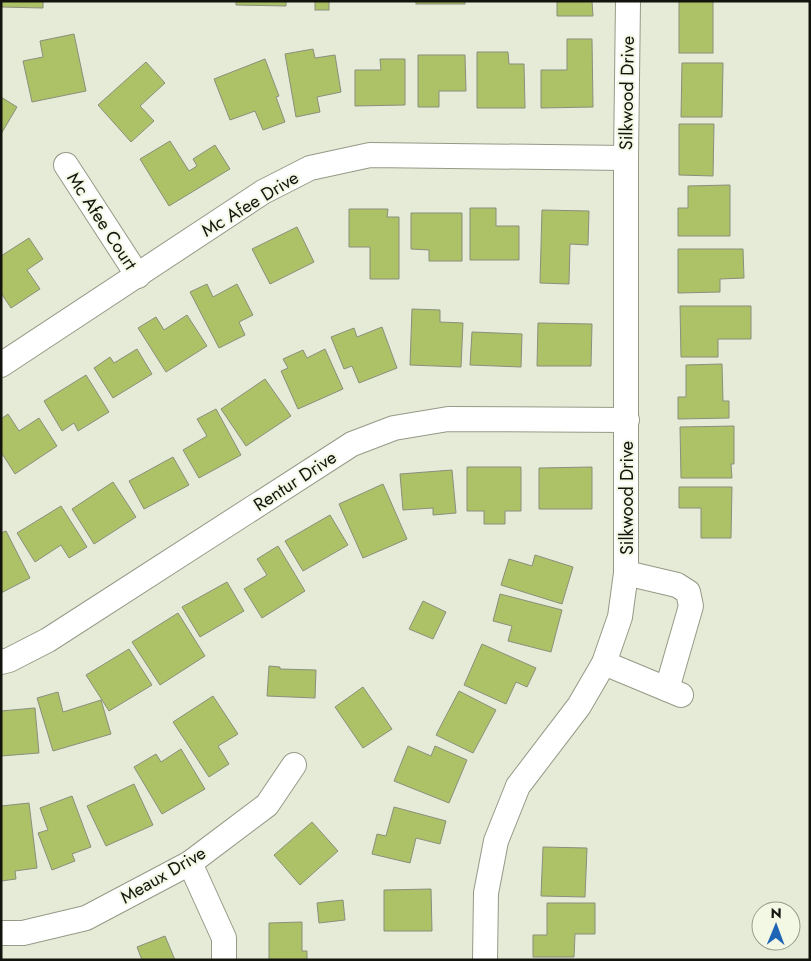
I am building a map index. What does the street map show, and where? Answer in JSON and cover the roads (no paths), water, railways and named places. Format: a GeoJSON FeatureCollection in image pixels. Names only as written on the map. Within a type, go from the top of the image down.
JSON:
{"type":"FeatureCollection","features":[{"type":"Feature","properties":{"kind":"street","name":"Silkwood Drive"},"geometry":{"type":"LineString","coordinates":[[485,960],[486,893],[496,841],[518,786],[579,706],[604,663],[620,617],[626,573],[628,1]]}},
{"type":"Feature","properties":{"kind":"street","name":"Mc Afee Drive"},"geometry":{"type":"LineString","coordinates":[[1,365],[263,192],[310,168],[370,155],[626,158]]}},
{"type":"Feature","properties":{"kind":"street","name":"Mc Afee Court"},"geometry":{"type":"LineString","coordinates":[[66,165],[138,276]]}},
{"type":"Feature","properties":{"kind":"street","name":"Rentur Drive"},"geometry":{"type":"LineString","coordinates":[[1,662],[9,660],[48,640],[352,444],[394,428],[448,419],[627,420]]}},
{"type":"Feature","properties":{"kind":"street"},"geometry":{"type":"LineString","coordinates":[[604,663],[675,692],[691,606],[688,592],[678,585],[626,573]]}},
{"type":"Feature","properties":{"kind":"street","name":"Meaux Drive"},"geometry":{"type":"LineString","coordinates":[[1,933],[22,933],[86,918],[190,863],[267,805],[294,765]]}},
{"type":"Feature","properties":{"kind":"street"},"geometry":{"type":"LineString","coordinates":[[190,863],[224,938],[224,960]]}}]}
